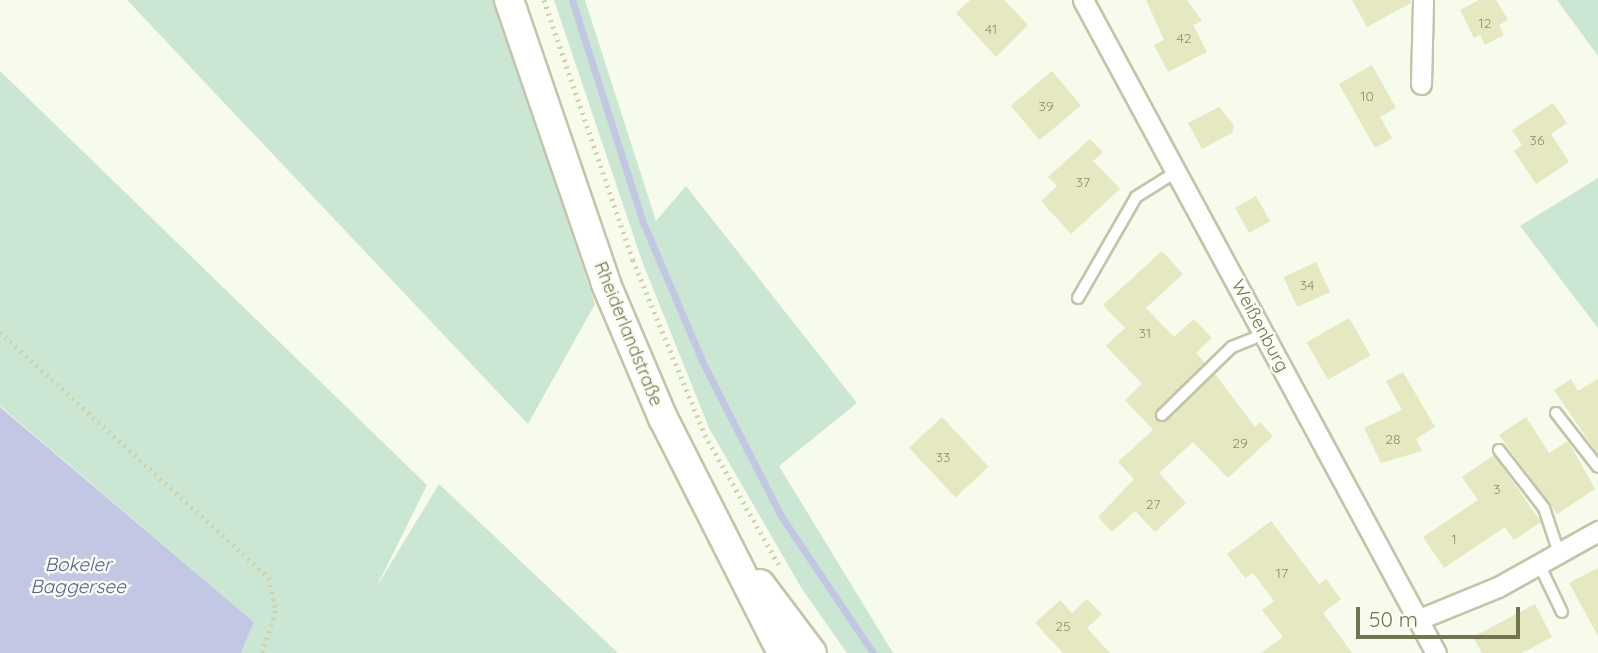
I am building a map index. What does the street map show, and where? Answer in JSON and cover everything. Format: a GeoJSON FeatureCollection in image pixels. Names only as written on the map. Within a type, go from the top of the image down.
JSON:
{"type":"FeatureCollection","features":[{"type":"Feature","properties":{"kind":"main road","name":"Rheiderlandstraße"},"geometry":{"type":"LineString","coordinates":[[509,0],[606,284],[663,418],[782,653]]}},
{"type":"Feature","properties":{"kind":"main road"},"geometry":{"type":"LineString","coordinates":[[730,550],[811,653]]}},
{"type":"Feature","properties":{"kind":"street","name":"Weißenburg"},"geometry":{"type":"LineString","coordinates":[[1083,0],[1436,653]]}},
{"type":"Feature","properties":{"kind":"street"},"geometry":{"type":"LineString","coordinates":[[1421,84],[1423,0]]}},
{"type":"Feature","properties":{"kind":"street"},"geometry":{"type":"LineString","coordinates":[[1417,620],[1539,564],[1598,531]]}},
{"type":"Feature","properties":{"kind":"lane"},"geometry":{"type":"LineString","coordinates":[[1078,298],[1136,197],[1176,172]]}},
{"type":"Feature","properties":{"kind":"lane"},"geometry":{"type":"LineString","coordinates":[[1161,415],[1233,348],[1264,334]]}},
{"type":"Feature","properties":{"kind":"lane"},"geometry":{"type":"LineString","coordinates":[[1556,413],[1598,467]]}},
{"type":"Feature","properties":{"kind":"lane"},"geometry":{"type":"LineString","coordinates":[[1499,450],[1544,509],[1559,553]]}},
{"type":"Feature","properties":{"kind":"lane"},"geometry":{"type":"LineString","coordinates":[[1539,564],[1562,612]]}},
{"type":"Feature","properties":{"kind":"path"},"geometry":{"type":"LineString","coordinates":[[544,0],[633,260],[700,422],[784,573]]}},
{"type":"Feature","properties":{"kind":"path"},"geometry":{"type":"LineString","coordinates":[[0,332],[269,578],[276,611],[262,653]]}},
{"type":"Feature","properties":{"kind":"green space"},"geometry":{"type":"Polygon","coordinates":[[[127,0],[494,0],[595,304],[528,424],[127,0]]]}},
{"type":"Feature","properties":{"kind":"green space"},"geometry":{"type":"Polygon","coordinates":[[[554,0],[585,0],[656,221],[686,186],[857,403],[779,466],[893,653],[847,653],[802,589],[709,428],[642,261],[554,0]]]}},
{"type":"Feature","properties":{"kind":"green space"},"geometry":{"type":"Polygon","coordinates":[[[1557,0],[1598,0],[1598,56],[1557,0]]]}},
{"type":"Feature","properties":{"kind":"green space"},"geometry":{"type":"Polygon","coordinates":[[[0,71],[427,485],[376,588],[439,484],[618,653],[241,653],[254,622],[0,406],[0,71]]]}},
{"type":"Feature","properties":{"kind":"green space"},"geometry":{"type":"Polygon","coordinates":[[[1598,178],[1598,328],[1520,226],[1598,178]]]}},
{"type":"Feature","properties":{"kind":"water","name":"Bokeler Baggersee"},"geometry":{"type":"Polygon","coordinates":[[[0,407],[254,622],[241,653],[0,653],[0,407]]]}},
{"type":"Feature","properties":{"kind":"building"},"geometry":{"type":"Polygon","coordinates":[[[970,0],[1004,0],[1028,25],[996,57],[956,13],[970,0]]]}},
{"type":"Feature","properties":{"kind":"building"},"geometry":{"type":"Polygon","coordinates":[[[1146,0],[1187,0],[1202,21],[1193,25],[1207,52],[1168,72],[1154,45],[1164,40],[1146,0]]]}},
{"type":"Feature","properties":{"kind":"building"},"geometry":{"type":"Polygon","coordinates":[[[1352,0],[1411,0],[1411,3],[1367,27],[1352,0]]]}},
{"type":"Feature","properties":{"kind":"building"},"geometry":{"type":"Polygon","coordinates":[[[1479,0],[1496,0],[1508,20],[1499,25],[1504,35],[1485,45],[1480,35],[1474,38],[1460,10],[1479,0]]]}},
{"type":"Feature","properties":{"kind":"building"},"geometry":{"type":"Polygon","coordinates":[[[1372,65],[1396,108],[1380,117],[1392,138],[1375,148],[1339,84],[1372,65]]]}},
{"type":"Feature","properties":{"kind":"building"},"geometry":{"type":"Polygon","coordinates":[[[1052,71],[1081,105],[1040,140],[1011,106],[1052,71]]]}},
{"type":"Feature","properties":{"kind":"building"},"geometry":{"type":"Polygon","coordinates":[[[1553,103],[1567,123],[1551,134],[1569,162],[1536,184],[1514,151],[1522,145],[1512,130],[1553,103]]]}},
{"type":"Feature","properties":{"kind":"building"},"geometry":{"type":"Polygon","coordinates":[[[1219,107],[1234,125],[1232,133],[1202,149],[1188,123],[1219,107]]]}},
{"type":"Feature","properties":{"kind":"building"},"geometry":{"type":"Polygon","coordinates":[[[1090,139],[1103,152],[1093,161],[1120,189],[1071,234],[1041,201],[1057,186],[1048,177],[1090,139]]]}},
{"type":"Feature","properties":{"kind":"building"},"geometry":{"type":"Polygon","coordinates":[[[1256,196],[1270,221],[1249,233],[1235,208],[1256,196]]]}},
{"type":"Feature","properties":{"kind":"building"},"geometry":{"type":"Polygon","coordinates":[[[1162,251],[1183,274],[1146,308],[1174,337],[1194,319],[1212,338],[1196,353],[1205,363],[1157,410],[1156,420],[1167,420],[1215,374],[1255,427],[1260,422],[1273,436],[1228,478],[1193,442],[1159,473],[1186,503],[1155,532],[1135,511],[1112,532],[1098,517],[1134,479],[1118,462],[1153,430],[1125,400],[1142,384],[1106,346],[1125,328],[1103,305],[1162,251]]]}},
{"type":"Feature","properties":{"kind":"building"},"geometry":{"type":"Polygon","coordinates":[[[1316,262],[1330,292],[1297,307],[1283,277],[1316,262]]]}},
{"type":"Feature","properties":{"kind":"building"},"geometry":{"type":"Polygon","coordinates":[[[1349,318],[1370,355],[1328,380],[1307,342],[1349,318]]]}},
{"type":"Feature","properties":{"kind":"building"},"geometry":{"type":"Polygon","coordinates":[[[1403,372],[1435,427],[1416,439],[1422,451],[1381,463],[1364,428],[1402,410],[1386,381],[1403,372]]]}},
{"type":"Feature","properties":{"kind":"building"},"geometry":{"type":"Polygon","coordinates":[[[1571,379],[1578,391],[1598,379],[1598,455],[1554,390],[1571,379]]]}},
{"type":"Feature","properties":{"kind":"building"},"geometry":{"type":"Polygon","coordinates":[[[942,417],[988,467],[955,497],[909,448],[942,417]]]}},
{"type":"Feature","properties":{"kind":"building"},"geometry":{"type":"Polygon","coordinates":[[[1526,417],[1549,453],[1568,441],[1595,489],[1557,514],[1499,435],[1526,417]]]}},
{"type":"Feature","properties":{"kind":"building"},"geometry":{"type":"Polygon","coordinates":[[[1494,455],[1541,522],[1514,540],[1505,527],[1444,568],[1423,537],[1478,500],[1462,477],[1494,455]]]}},
{"type":"Feature","properties":{"kind":"building"},"geometry":{"type":"Polygon","coordinates":[[[1271,521],[1319,584],[1326,579],[1341,599],[1323,613],[1352,653],[1261,653],[1283,637],[1262,610],[1274,601],[1253,573],[1245,578],[1227,554],[1271,521]]]}},
{"type":"Feature","properties":{"kind":"building"},"geometry":{"type":"Polygon","coordinates":[[[1598,568],[1598,636],[1569,583],[1598,568]]]}},
{"type":"Feature","properties":{"kind":"building"},"geometry":{"type":"Polygon","coordinates":[[[1087,599],[1102,614],[1087,628],[1110,653],[1063,653],[1035,623],[1060,600],[1072,613],[1087,599]]]}},
{"type":"Feature","properties":{"kind":"building"},"geometry":{"type":"Polygon","coordinates":[[[1535,604],[1552,637],[1522,653],[1482,653],[1473,637],[1535,604]]]}},
{"type":"Feature","properties":{"kind":"waterway"},"geometry":{"type":"LineString","coordinates":[[572,0],[642,220],[702,361],[781,516],[873,653]]}}]}
